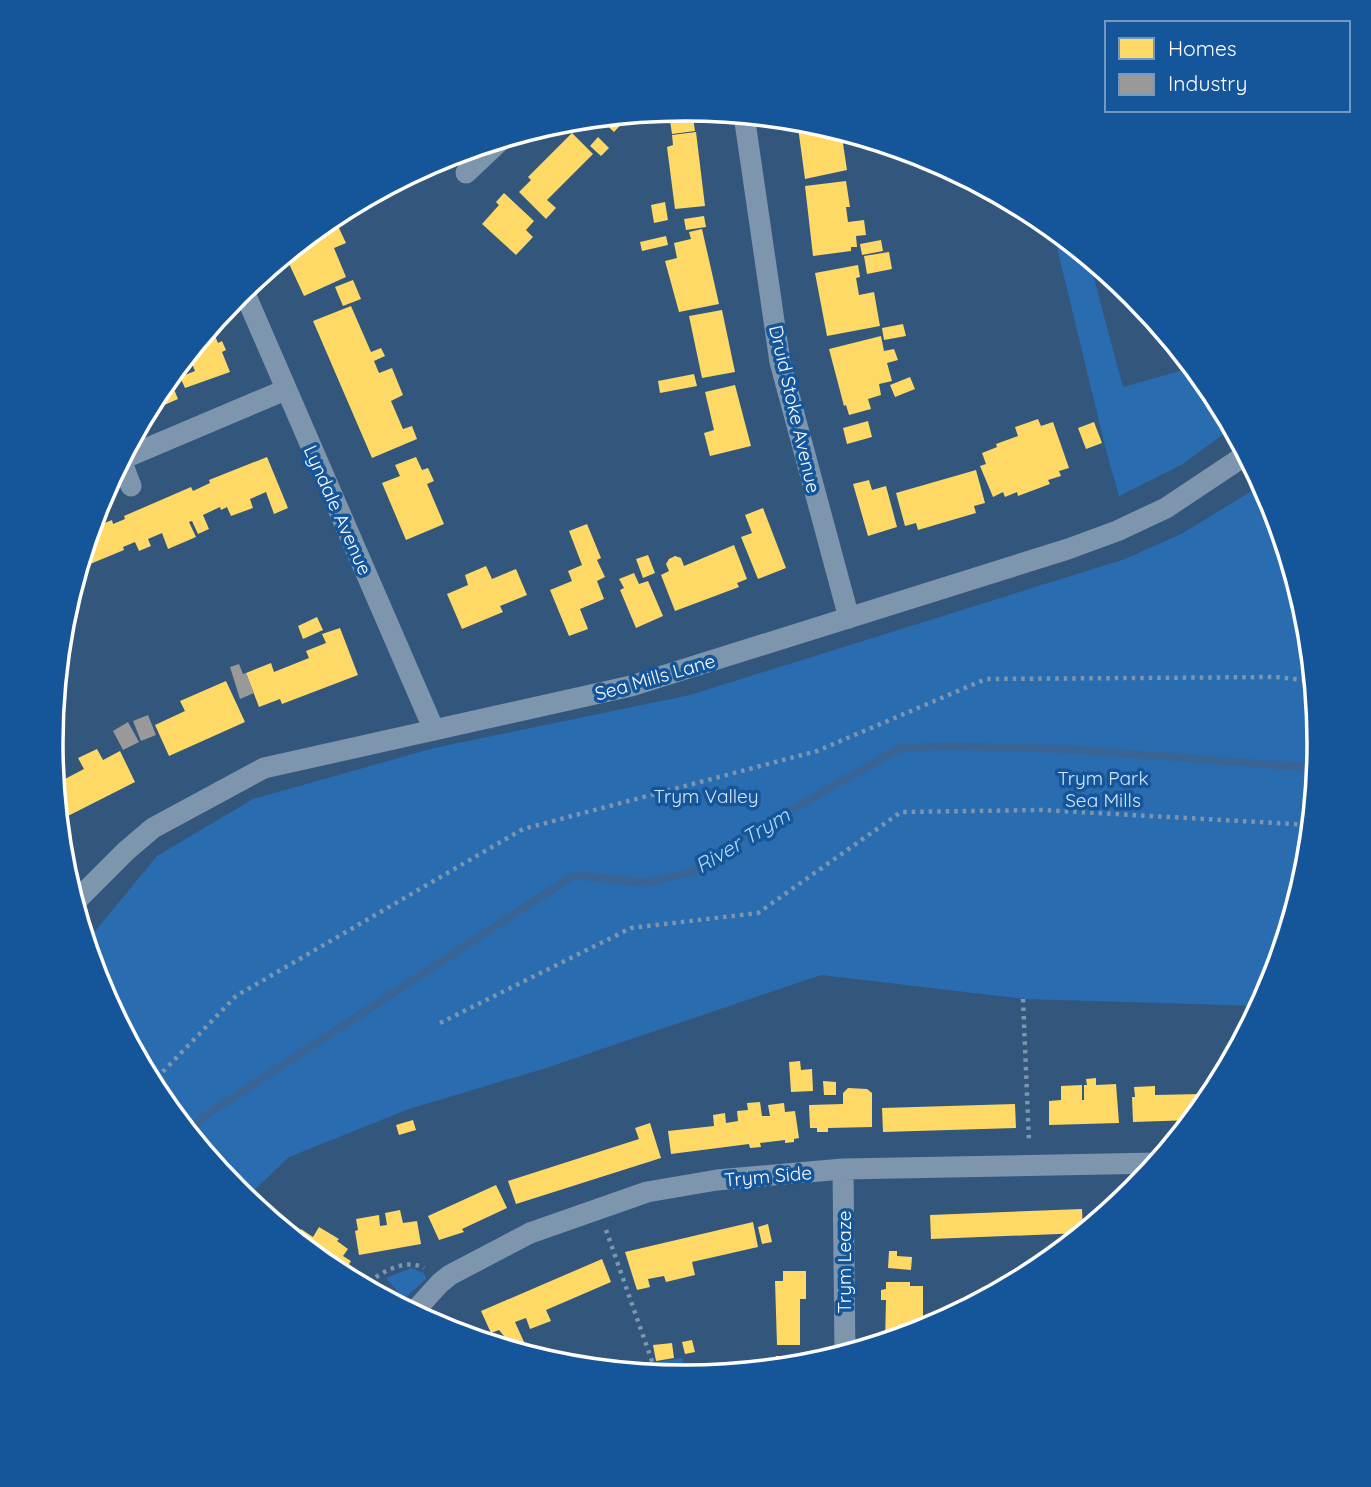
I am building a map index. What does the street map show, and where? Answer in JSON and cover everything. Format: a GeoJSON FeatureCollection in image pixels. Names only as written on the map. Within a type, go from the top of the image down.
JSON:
{"type":"FeatureCollection","features":[{"type":"Feature","properties":{"kind":"street","name":"Druid Stoke Avenue"},"geometry":{"type":"LineString","coordinates":[[745,124],[780,362],[849,618]]}},
{"type":"Feature","properties":{"kind":"street"},"geometry":{"type":"LineString","coordinates":[[466,173],[483,155]]}},
{"type":"Feature","properties":{"kind":"street","name":"Lyndale Avenue"},"geometry":{"type":"LineString","coordinates":[[248,300],[434,730]]}},
{"type":"Feature","properties":{"kind":"street"},"geometry":{"type":"LineString","coordinates":[[135,453],[285,390]]}},
{"type":"Feature","properties":{"kind":"street","name":"Sea Mills Lane"},"geometry":{"type":"LineString","coordinates":[[82,895],[153,828],[264,768],[631,686],[1055,554],[1117,531],[1166,508],[1239,459]]}},
{"type":"Feature","properties":{"kind":"street"},"geometry":{"type":"LineString","coordinates":[[126,471],[131,486]]}},
{"type":"Feature","properties":{"kind":"street","name":"Trym Side"},"geometry":{"type":"LineString","coordinates":[[419,1306],[440,1283],[530,1233],[647,1192],[717,1180],[843,1169],[1145,1163]]}},
{"type":"Feature","properties":{"kind":"street","name":"Trym Leaze"},"geometry":{"type":"LineString","coordinates":[[843,1169],[845,1345]]}},
{"type":"Feature","properties":{"kind":"path"},"geometry":{"type":"LineString","coordinates":[[159,1075],[236,996],[523,829],[817,751],[986,679],[1276,677],[1305,680]]}},
{"type":"Feature","properties":{"kind":"path"},"geometry":{"type":"LineString","coordinates":[[440,1023],[631,928],[758,913],[901,812],[1043,810],[1303,825]]}},
{"type":"Feature","properties":{"kind":"path"},"geometry":{"type":"LineString","coordinates":[[1024,999],[1030,1167]]}},
{"type":"Feature","properties":{"kind":"path"},"geometry":{"type":"LineString","coordinates":[[598,1209],[653,1364]]}},
{"type":"Feature","properties":{"kind":"path"},"geometry":{"type":"LineString","coordinates":[[372,1282],[401,1265],[415,1263],[428,1270],[440,1283]]}},
{"type":"Feature","properties":{"kind":"green space"},"geometry":{"type":"Polygon","coordinates":[[[1056,244],[1092,272],[1123,387],[1183,370],[1225,433],[1183,464],[1119,496],[1056,244]]]}},
{"type":"Feature","properties":{"kind":"green space","name":"Trym Park Sea Mills"},"geometry":{"type":"Polygon","coordinates":[[[1254,490],[1287,582],[1303,662],[1308,744],[1303,825],[1287,905],[1275,944],[1250,1006],[1024,999],[821,975],[543,1069],[409,1109],[289,1157],[253,1191],[217,1154],[168,1089],[146,1055],[110,982],[93,934],[157,856],[253,799],[434,748],[690,695],[1125,559],[1183,533],[1254,490]]]}},
{"type":"Feature","properties":{"kind":"green space"},"geometry":{"type":"Polygon","coordinates":[[[411,1268],[424,1273],[426,1279],[404,1299],[386,1278],[411,1268]]]}},
{"type":"Feature","properties":{"kind":"green space"},"geometry":{"type":"Polygon","coordinates":[[[683,1358],[683,1366],[650,1365],[683,1358]]]}},
{"type":"Feature","properties":{"kind":"building: Homes"},"geometry":{"type":"Polygon","coordinates":[[[670,121],[693,121],[695,131],[672,134],[670,121]]]}},
{"type":"Feature","properties":{"kind":"building: Homes"},"geometry":{"type":"Polygon","coordinates":[[[621,124],[614,132],[607,126],[621,124]]]}},
{"type":"Feature","properties":{"kind":"building: Homes"},"geometry":{"type":"Polygon","coordinates":[[[696,132],[705,206],[675,209],[667,147],[673,145],[672,135],[696,132]]]}},
{"type":"Feature","properties":{"kind":"building: Homes"},"geometry":{"type":"Polygon","coordinates":[[[799,132],[843,141],[847,170],[805,179],[799,132]]]}},
{"type":"Feature","properties":{"kind":"building: Homes"},"geometry":{"type":"Polygon","coordinates":[[[572,133],[593,154],[547,200],[556,208],[546,219],[519,192],[531,180],[528,177],[572,133]]]}},
{"type":"Feature","properties":{"kind":"building: Homes"},"geometry":{"type":"Polygon","coordinates":[[[598,137],[609,148],[601,156],[590,146],[598,137]]]}},
{"type":"Feature","properties":{"kind":"building: Homes"},"geometry":{"type":"Polygon","coordinates":[[[846,181],[850,207],[846,207],[848,222],[864,220],[866,235],[856,236],[857,247],[851,247],[851,251],[813,256],[805,186],[846,181]]]}},
{"type":"Feature","properties":{"kind":"building: Homes"},"geometry":{"type":"Polygon","coordinates":[[[504,193],[534,221],[526,230],[533,237],[516,255],[482,224],[499,205],[496,202],[504,193]]]}},
{"type":"Feature","properties":{"kind":"building: Homes"},"geometry":{"type":"Polygon","coordinates":[[[665,202],[668,220],[654,223],[651,205],[665,202]]]}},
{"type":"Feature","properties":{"kind":"building: Homes"},"geometry":{"type":"Polygon","coordinates":[[[704,216],[706,227],[686,230],[684,219],[704,216]]]}},
{"type":"Feature","properties":{"kind":"building: Homes"},"geometry":{"type":"Polygon","coordinates":[[[339,227],[346,243],[334,248],[346,277],[304,296],[289,264],[339,227]]]}},
{"type":"Feature","properties":{"kind":"building: Homes"},"geometry":{"type":"Polygon","coordinates":[[[702,229],[719,304],[679,312],[665,261],[677,258],[674,243],[691,239],[689,232],[702,229]]]}},
{"type":"Feature","properties":{"kind":"building: Homes"},"geometry":{"type":"Polygon","coordinates":[[[666,236],[668,245],[642,251],[640,242],[666,236]]]}},
{"type":"Feature","properties":{"kind":"building: Homes"},"geometry":{"type":"Polygon","coordinates":[[[881,240],[883,251],[862,255],[860,244],[881,240]]]}},
{"type":"Feature","properties":{"kind":"building: Homes"},"geometry":{"type":"Polygon","coordinates":[[[889,252],[892,269],[867,274],[864,256],[889,252]]]}},
{"type":"Feature","properties":{"kind":"building: Homes"},"geometry":{"type":"Polygon","coordinates":[[[858,265],[860,277],[856,278],[859,295],[874,292],[880,326],[827,336],[815,273],[858,265]]]}},
{"type":"Feature","properties":{"kind":"building: Homes"},"geometry":{"type":"Polygon","coordinates":[[[353,280],[361,299],[343,306],[335,287],[353,280]]]}},
{"type":"Feature","properties":{"kind":"building: Homes"},"geometry":{"type":"Polygon","coordinates":[[[351,306],[371,352],[381,348],[385,356],[374,361],[379,373],[392,368],[403,395],[391,401],[403,429],[412,426],[417,439],[372,458],[313,321],[351,306]]]}},
{"type":"Feature","properties":{"kind":"building: Homes"},"geometry":{"type":"Polygon","coordinates":[[[722,310],[735,372],[702,378],[689,316],[722,310]]]}},
{"type":"Feature","properties":{"kind":"building: Homes"},"geometry":{"type":"Polygon","coordinates":[[[903,324],[906,336],[884,340],[882,328],[903,324]]]}},
{"type":"Feature","properties":{"kind":"building: Homes"},"geometry":{"type":"Polygon","coordinates":[[[215,336],[218,343],[222,341],[226,350],[222,352],[230,372],[185,388],[181,380],[195,371],[192,365],[215,336]]]}},
{"type":"Feature","properties":{"kind":"building: Homes"},"geometry":{"type":"Polygon","coordinates":[[[881,336],[884,351],[894,349],[898,360],[887,363],[892,381],[879,384],[881,395],[868,399],[871,409],[849,415],[846,405],[844,406],[829,349],[881,336]]]}},
{"type":"Feature","properties":{"kind":"building: Homes"},"geometry":{"type":"Polygon","coordinates":[[[694,374],[697,386],[660,393],[658,381],[694,374]]]}},
{"type":"Feature","properties":{"kind":"building: Homes"},"geometry":{"type":"Polygon","coordinates":[[[910,377],[915,389],[895,397],[890,385],[910,377]]]}},
{"type":"Feature","properties":{"kind":"building: Homes"},"geometry":{"type":"Polygon","coordinates":[[[735,385],[751,446],[710,456],[704,433],[714,430],[705,392],[735,385]]]}},
{"type":"Feature","properties":{"kind":"building: Homes"},"geometry":{"type":"Polygon","coordinates":[[[174,390],[178,399],[163,405],[174,390]]]}},
{"type":"Feature","properties":{"kind":"building: Homes"},"geometry":{"type":"Polygon","coordinates":[[[1038,419],[1041,426],[1053,422],[1069,468],[1059,471],[1061,476],[1048,480],[1050,484],[1018,496],[1017,492],[1005,497],[1003,492],[993,497],[980,466],[986,464],[982,453],[997,447],[996,444],[1018,436],[1015,427],[1038,419]]]}},
{"type":"Feature","properties":{"kind":"building: Homes"},"geometry":{"type":"Polygon","coordinates":[[[868,421],[872,437],[847,444],[843,428],[868,421]]]}},
{"type":"Feature","properties":{"kind":"building: Homes"},"geometry":{"type":"Polygon","coordinates":[[[1094,422],[1102,443],[1086,449],[1078,428],[1094,422]]]}},
{"type":"Feature","properties":{"kind":"building: Homes"},"geometry":{"type":"Polygon","coordinates":[[[267,457],[288,508],[274,514],[266,492],[250,499],[253,508],[231,516],[227,507],[221,510],[220,507],[203,515],[209,529],[198,534],[192,521],[189,522],[196,537],[168,549],[162,533],[148,539],[151,546],[139,551],[135,542],[123,547],[124,550],[89,564],[103,524],[112,520],[113,524],[125,519],[124,516],[191,487],[193,491],[210,483],[209,480],[267,457]]]}},
{"type":"Feature","properties":{"kind":"building: Homes"},"geometry":{"type":"Polygon","coordinates":[[[416,457],[422,470],[428,468],[434,481],[427,484],[444,524],[406,540],[382,483],[400,476],[395,465],[416,457]]]}},
{"type":"Feature","properties":{"kind":"building: Homes"},"geometry":{"type":"Polygon","coordinates":[[[976,470],[985,503],[974,506],[976,513],[918,530],[916,523],[905,526],[896,493],[976,470]]]}},
{"type":"Feature","properties":{"kind":"building: Homes"},"geometry":{"type":"Polygon","coordinates":[[[869,480],[872,490],[886,486],[897,527],[868,536],[853,484],[869,480]]]}},
{"type":"Feature","properties":{"kind":"building: Homes"},"geometry":{"type":"Polygon","coordinates":[[[763,508],[786,568],[758,579],[741,537],[752,533],[745,515],[763,508]]]}},
{"type":"Feature","properties":{"kind":"building: Homes"},"geometry":{"type":"Polygon","coordinates":[[[587,524],[601,558],[597,560],[605,577],[597,581],[604,599],[580,609],[588,629],[569,636],[550,590],[572,581],[568,571],[582,565],[569,531],[587,524]]]}},
{"type":"Feature","properties":{"kind":"building: Homes"},"geometry":{"type":"Polygon","coordinates":[[[734,545],[747,579],[737,583],[739,587],[675,611],[661,575],[669,571],[666,564],[669,559],[675,556],[681,558],[684,566],[734,545]]]}},
{"type":"Feature","properties":{"kind":"building: Homes"},"geometry":{"type":"Polygon","coordinates":[[[648,555],[655,573],[643,578],[636,559],[648,555]]]}},
{"type":"Feature","properties":{"kind":"building: Homes"},"geometry":{"type":"Polygon","coordinates":[[[486,566],[492,579],[516,569],[527,595],[500,606],[503,612],[462,629],[447,594],[468,585],[465,575],[486,566]]]}},
{"type":"Feature","properties":{"kind":"building: Homes"},"geometry":{"type":"Polygon","coordinates":[[[634,573],[639,584],[648,581],[663,616],[636,628],[620,590],[624,588],[619,579],[634,573]]]}},
{"type":"Feature","properties":{"kind":"building: Homes"},"geometry":{"type":"Polygon","coordinates":[[[317,617],[323,630],[303,639],[298,626],[317,617]]]}},
{"type":"Feature","properties":{"kind":"building: Homes"},"geometry":{"type":"Polygon","coordinates":[[[340,628],[358,675],[282,704],[280,699],[259,707],[246,673],[271,663],[274,672],[309,658],[306,651],[326,643],[322,634],[340,628]]]}},
{"type":"Feature","properties":{"kind":"building: Homes"},"geometry":{"type":"Polygon","coordinates":[[[226,681],[245,722],[169,756],[155,725],[185,711],[180,701],[226,681]]]}},
{"type":"Feature","properties":{"kind":"building: Homes"},"geometry":{"type":"Polygon","coordinates":[[[97,749],[103,760],[120,751],[135,782],[67,816],[64,780],[84,769],[78,758],[97,749]]]}},
{"type":"Feature","properties":{"kind":"building: Homes"},"geometry":{"type":"Polygon","coordinates":[[[800,1061],[801,1070],[812,1069],[813,1091],[791,1092],[789,1062],[800,1061]]]}},
{"type":"Feature","properties":{"kind":"building: Homes"},"geometry":{"type":"Polygon","coordinates":[[[1096,1078],[1096,1085],[1116,1084],[1119,1123],[1049,1125],[1049,1101],[1061,1100],[1061,1086],[1082,1085],[1084,1100],[1086,1079],[1096,1078]]]}},
{"type":"Feature","properties":{"kind":"building: Homes"},"geometry":{"type":"Polygon","coordinates":[[[823,1081],[836,1082],[836,1095],[824,1095],[823,1081]]]}},
{"type":"Feature","properties":{"kind":"building: Homes"},"geometry":{"type":"Polygon","coordinates":[[[1155,1086],[1155,1095],[1199,1094],[1180,1120],[1133,1122],[1134,1087],[1155,1086]]]}},
{"type":"Feature","properties":{"kind":"building: Homes"},"geometry":{"type":"Polygon","coordinates":[[[848,1088],[867,1089],[872,1093],[872,1127],[828,1128],[828,1132],[817,1132],[817,1128],[810,1128],[809,1105],[843,1104],[843,1093],[848,1088]]]}},
{"type":"Feature","properties":{"kind":"building: Homes"},"geometry":{"type":"Polygon","coordinates":[[[760,1102],[762,1116],[770,1116],[768,1105],[784,1103],[785,1112],[795,1111],[799,1138],[794,1139],[794,1142],[785,1143],[785,1140],[760,1143],[761,1147],[750,1148],[749,1144],[671,1154],[668,1131],[714,1126],[713,1115],[725,1113],[726,1123],[738,1121],[737,1111],[748,1110],[747,1103],[760,1102]]]}},
{"type":"Feature","properties":{"kind":"building: Homes"},"geometry":{"type":"Polygon","coordinates":[[[1015,1104],[1016,1128],[883,1132],[882,1108],[1015,1104]]]}},
{"type":"Feature","properties":{"kind":"building: Homes"},"geometry":{"type":"Polygon","coordinates":[[[413,1120],[416,1130],[399,1135],[396,1125],[413,1120]]]}},
{"type":"Feature","properties":{"kind":"building: Homes"},"geometry":{"type":"Polygon","coordinates":[[[650,1123],[661,1158],[516,1204],[508,1181],[639,1139],[635,1128],[650,1123]]]}},
{"type":"Feature","properties":{"kind":"building: Homes"},"geometry":{"type":"Polygon","coordinates":[[[496,1185],[507,1208],[462,1229],[464,1232],[439,1240],[428,1216],[496,1185]]]}},
{"type":"Feature","properties":{"kind":"building: Homes"},"geometry":{"type":"Polygon","coordinates":[[[1082,1209],[1083,1222],[1068,1234],[931,1239],[930,1215],[1082,1209]]]}},
{"type":"Feature","properties":{"kind":"building: Homes"},"geometry":{"type":"Polygon","coordinates":[[[400,1210],[403,1223],[417,1221],[421,1244],[359,1255],[356,1219],[379,1215],[380,1226],[387,1225],[385,1213],[400,1210]]]}},
{"type":"Feature","properties":{"kind":"building: Homes"},"geometry":{"type":"Polygon","coordinates":[[[753,1222],[758,1247],[692,1262],[695,1275],[666,1282],[664,1276],[648,1279],[650,1287],[637,1290],[625,1252],[753,1222]]]}},
{"type":"Feature","properties":{"kind":"building: Homes"},"geometry":{"type":"Polygon","coordinates":[[[768,1224],[772,1242],[762,1244],[758,1227],[768,1224]]]}},
{"type":"Feature","properties":{"kind":"building: Homes"},"geometry":{"type":"Polygon","coordinates":[[[319,1227],[339,1239],[337,1241],[348,1249],[343,1256],[351,1261],[348,1266],[300,1231],[301,1229],[313,1237],[319,1227]]]}},
{"type":"Feature","properties":{"kind":"building: Homes"},"geometry":{"type":"Polygon","coordinates":[[[889,1251],[897,1251],[897,1256],[912,1257],[911,1270],[888,1268],[889,1251]]]}},
{"type":"Feature","properties":{"kind":"building: Homes"},"geometry":{"type":"Polygon","coordinates":[[[602,1259],[611,1282],[546,1310],[551,1321],[530,1329],[526,1318],[515,1322],[524,1342],[519,1344],[507,1340],[499,1330],[491,1333],[481,1311],[602,1259]]]}},
{"type":"Feature","properties":{"kind":"building: Homes"},"geometry":{"type":"Polygon","coordinates":[[[783,1271],[806,1271],[806,1299],[800,1299],[800,1345],[777,1345],[775,1281],[783,1281],[783,1271]]]}},
{"type":"Feature","properties":{"kind":"building: Homes"},"geometry":{"type":"Polygon","coordinates":[[[886,1282],[910,1282],[910,1286],[923,1286],[923,1319],[885,1333],[886,1300],[881,1300],[881,1290],[886,1289],[886,1282]]]}},
{"type":"Feature","properties":{"kind":"building: Homes"},"geometry":{"type":"Polygon","coordinates":[[[692,1340],[695,1352],[685,1354],[682,1342],[692,1340]]]}},
{"type":"Feature","properties":{"kind":"building: Homes"},"geometry":{"type":"Polygon","coordinates":[[[672,1343],[674,1358],[656,1361],[653,1345],[672,1343]]]}},
{"type":"Feature","properties":{"kind":"building: Industry"},"geometry":{"type":"Polygon","coordinates":[[[239,664],[254,693],[240,699],[230,667],[239,664]]]}},
{"type":"Feature","properties":{"kind":"building: Industry"},"geometry":{"type":"Polygon","coordinates":[[[148,715],[156,735],[141,741],[133,721],[148,715]]]}},
{"type":"Feature","properties":{"kind":"building: Industry"},"geometry":{"type":"Polygon","coordinates":[[[128,722],[139,742],[123,750],[113,731],[128,722]]]}},
{"type":"Feature","properties":{"kind":"waterway","name":"River Trym"},"geometry":{"type":"LineString","coordinates":[[195,1126],[203,1117],[574,875],[645,883],[691,872],[726,847],[900,748],[946,746],[1066,749],[1307,767]]}},
{"type":"Feature","properties":{"kind":"park label","name":"Trym Valley"},"geometry":{"type":"Point","coordinates":[706,796]}}]}
